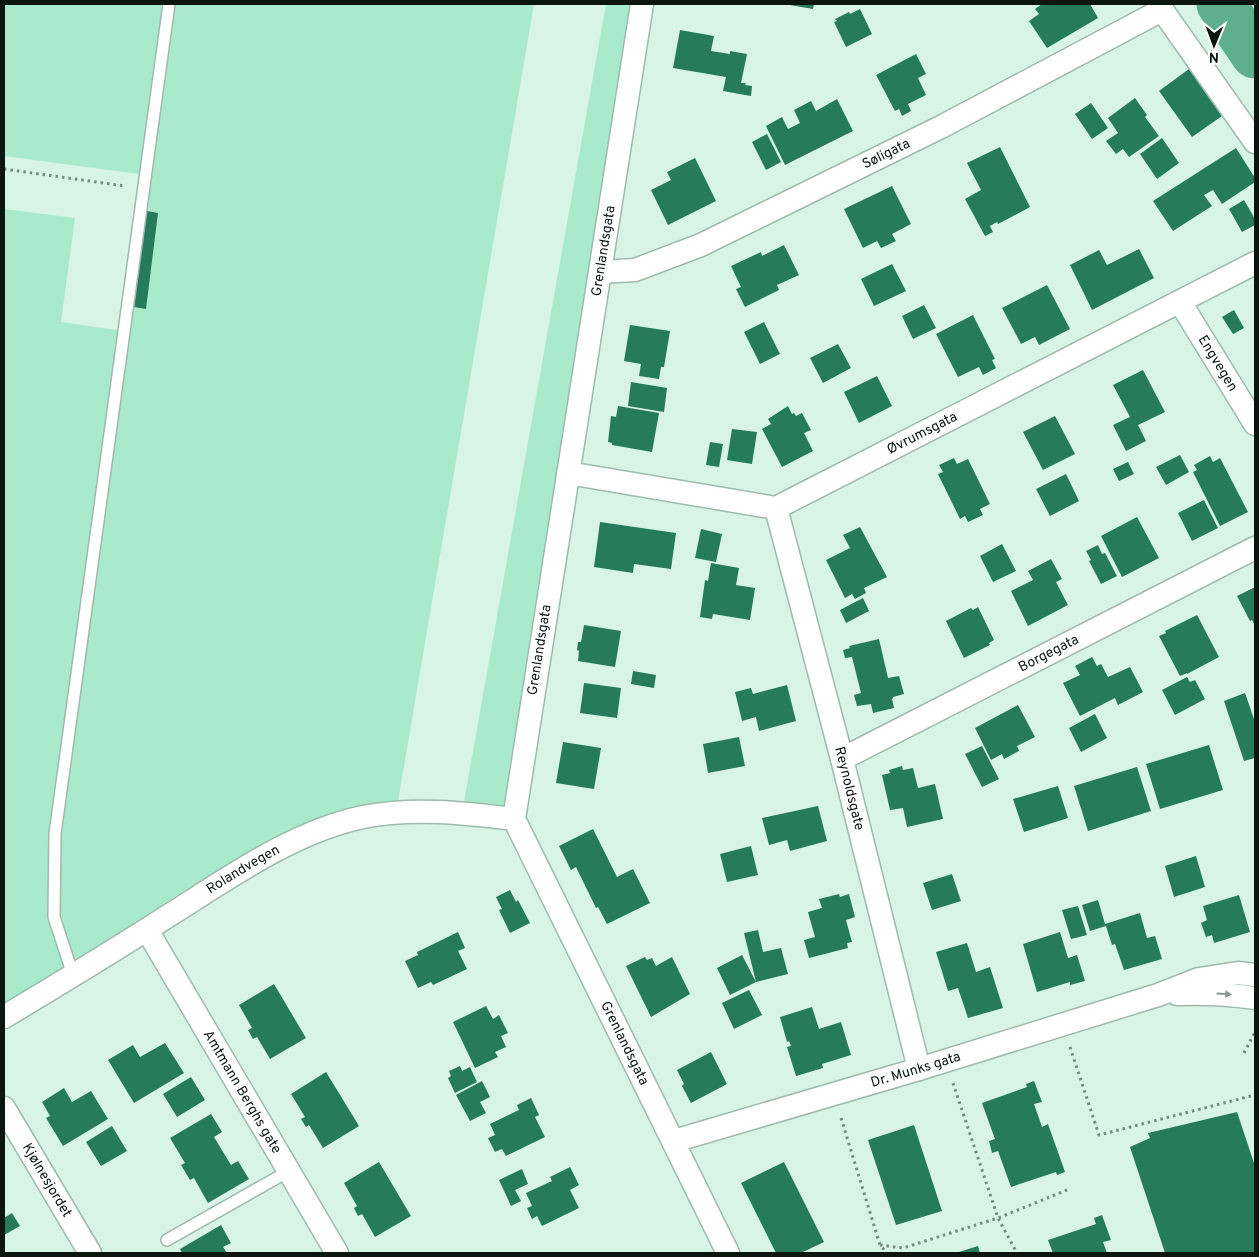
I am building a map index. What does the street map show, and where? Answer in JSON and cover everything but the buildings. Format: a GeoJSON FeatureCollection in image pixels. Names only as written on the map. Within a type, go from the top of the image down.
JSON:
{"type":"FeatureCollection","features":[{"type":"Feature","properties":{"kind":"street","name":"Grenlandsgata"},"geometry":{"type":"LineString","coordinates":[[642,4],[514,819],[728,1253]]}},
{"type":"Feature","properties":{"kind":"street","name":"Søligata"},"geometry":{"type":"LineString","coordinates":[[601,272],[634,270],[701,245],[941,127],[1160,7]]}},
{"type":"Feature","properties":{"kind":"street"},"geometry":{"type":"LineString","coordinates":[[1160,7],[1255,142]]}},
{"type":"Feature","properties":{"kind":"street","name":"Øvrumsgata"},"geometry":{"type":"LineString","coordinates":[[776,508],[1255,263]]}},
{"type":"Feature","properties":{"kind":"street","name":"Engvegen"},"geometry":{"type":"LineString","coordinates":[[1180,302],[1255,424]]}},
{"type":"Feature","properties":{"kind":"street"},"geometry":{"type":"LineString","coordinates":[[568,473],[776,508]]}},
{"type":"Feature","properties":{"kind":"street","name":"Reynoldsgate"},"geometry":{"type":"LineString","coordinates":[[776,508],[842,759],[919,1069]]}},
{"type":"Feature","properties":{"kind":"street","name":"Borgegata"},"geometry":{"type":"LineString","coordinates":[[842,759],[1255,548]]}},
{"type":"Feature","properties":{"kind":"street","name":"Rolandvegen"},"geometry":{"type":"LineString","coordinates":[[4,1017],[251,864],[313,832],[363,817],[396,814],[462,813],[514,819]]}},
{"type":"Feature","properties":{"kind":"street","name":"Amtmann Berghs gate"},"geometry":{"type":"LineString","coordinates":[[147,930],[337,1253]]}},
{"type":"Feature","properties":{"kind":"street"},"geometry":{"type":"LineString","coordinates":[[1158,995],[1199,979],[1238,974],[1255,975]]}},
{"type":"Feature","properties":{"kind":"street"},"geometry":{"type":"LineString","coordinates":[[1158,995],[1201,993],[1255,998]]}},
{"type":"Feature","properties":{"kind":"street","name":"Dr. Munks gata"},"geometry":{"type":"LineString","coordinates":[[674,1141],[946,1061],[1158,995]]}},
{"type":"Feature","properties":{"kind":"street","name":"Kjølnesjordet"},"geometry":{"type":"LineString","coordinates":[[4,1108],[90,1253]]}},
{"type":"Feature","properties":{"kind":"lane"},"geometry":{"type":"LineString","coordinates":[[73,975],[54,917],[55,834],[169,4]]}},
{"type":"Feature","properties":{"kind":"lane"},"geometry":{"type":"LineString","coordinates":[[167,1240],[289,1171]]}},
{"type":"Feature","properties":{"kind":"path"},"geometry":{"type":"LineString","coordinates":[[4,170],[144,188]]}},
{"type":"Feature","properties":{"kind":"path"},"geometry":{"type":"LineString","coordinates":[[1244,1053],[1255,1032]]}},
{"type":"Feature","properties":{"kind":"path"},"geometry":{"type":"LineString","coordinates":[[1068,1040],[1098,1135],[1255,1094]]}},
{"type":"Feature","properties":{"kind":"path"},"geometry":{"type":"LineString","coordinates":[[946,1061],[998,1218],[1017,1253]]}},
{"type":"Feature","properties":{"kind":"path"},"geometry":{"type":"LineString","coordinates":[[834,1094],[880,1245],[887,1253]]}},
{"type":"Feature","properties":{"kind":"path"},"geometry":{"type":"LineString","coordinates":[[880,1245],[903,1248],[998,1218],[1067,1190]]}},
{"type":"Feature","properties":{"kind":"green space"},"geometry":{"type":"Polygon","coordinates":[[[4,4],[534,4],[396,813],[313,832],[4,1017],[4,209],[75,218],[61,322],[124,331],[146,175],[4,156],[4,4]]]}},
{"type":"Feature","properties":{"kind":"green space"},"geometry":{"type":"Polygon","coordinates":[[[606,4],[642,4],[514,819],[462,813],[606,4]]]}},
{"type":"Feature","properties":{"kind":"waterway"},"geometry":{"type":"LineString","coordinates":[[1221,4],[1255,54]]}}]}
